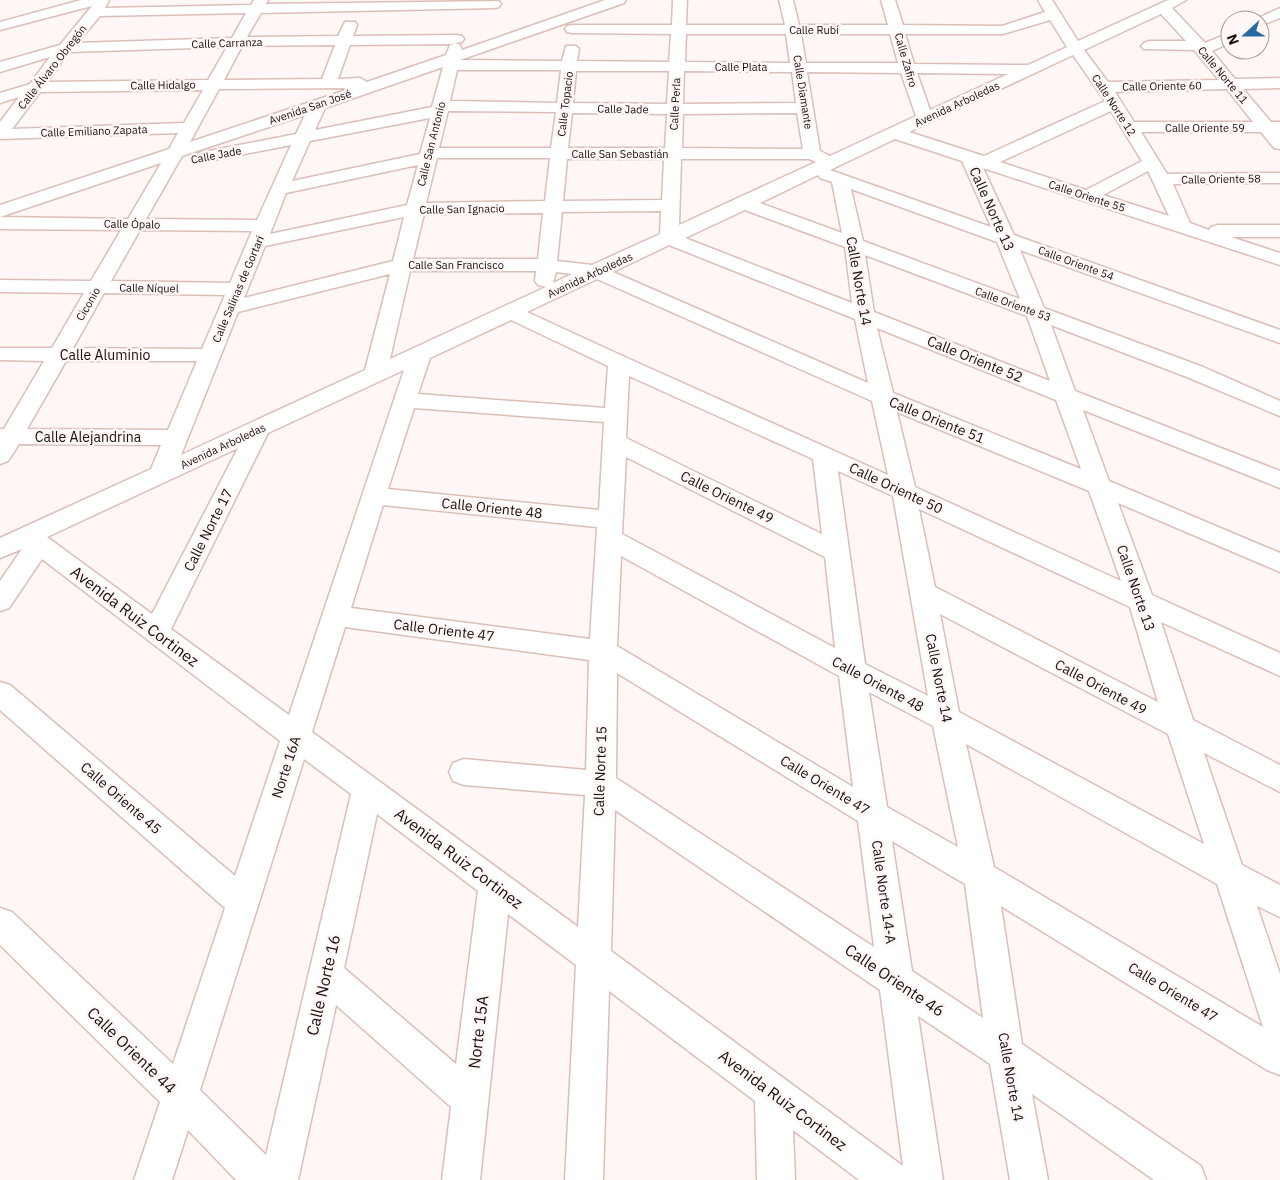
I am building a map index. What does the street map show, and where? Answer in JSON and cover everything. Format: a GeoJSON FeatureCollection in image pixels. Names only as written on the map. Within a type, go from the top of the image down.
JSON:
{"type":"FeatureCollection","features":[{"type":"Feature","properties":{"kind":"street"},"geometry":{"type":"LineString","coordinates":[[32,18],[46,0]]}},
{"type":"Feature","properties":{"kind":"street","name":"Avenida San José"},"geometry":{"type":"LineString","coordinates":[[0,211],[172,158],[380,83],[451,62],[570,15],[619,0]]}},
{"type":"Feature","properties":{"kind":"street","name":"Calle Perla"},"geometry":{"type":"LineString","coordinates":[[669,238],[680,0]]}},
{"type":"Feature","properties":{"kind":"street","name":"Calle Diamante"},"geometry":{"type":"LineString","coordinates":[[786,0],[806,108],[824,166]]}},
{"type":"Feature","properties":{"kind":"street","name":"Calle Zafiro"},"geometry":{"type":"LineString","coordinates":[[888,0],[907,67],[925,119]]}},
{"type":"Feature","properties":{"kind":"street"},"geometry":{"type":"LineString","coordinates":[[1273,0],[1280,4]]}},
{"type":"Feature","properties":{"kind":"street"},"geometry":{"type":"LineString","coordinates":[[0,26],[95,3],[494,4]]}},
{"type":"Feature","properties":{"kind":"street","name":"Calle Álvaro Obregón"},"geometry":{"type":"LineString","coordinates":[[0,134],[65,48],[95,3]]}},
{"type":"Feature","properties":{"kind":"street"},"geometry":{"type":"LineString","coordinates":[[328,83],[359,3]]}},
{"type":"Feature","properties":{"kind":"street","name":"Calle San Antonio"},"geometry":{"type":"LineString","coordinates":[[375,375],[466,3]]}},
{"type":"Feature","properties":{"kind":"street","name":"Ciconio"},"geometry":{"type":"LineString","coordinates":[[4,443],[98,287],[259,4]]}},
{"type":"Feature","properties":{"kind":"street","name":"Calle Norte 11"},"geometry":{"type":"LineString","coordinates":[[1172,4],[1201,48],[1232,85],[1273,128],[1280,144]]}},
{"type":"Feature","properties":{"kind":"street","name":"Avenida Arboledas"},"geometry":{"type":"LineString","coordinates":[[0,549],[34,540],[161,474],[1172,4]]}},
{"type":"Feature","properties":{"kind":"street","name":"Calle Rubí"},"geometry":{"type":"LineString","coordinates":[[570,15],[679,30],[1002,30],[1052,5]]}},
{"type":"Feature","properties":{"kind":"street","name":"Calle Norte 12"},"geometry":{"type":"LineString","coordinates":[[1052,5],[1075,48],[1104,87],[1152,162],[1189,228]]}},
{"type":"Feature","properties":{"kind":"street","name":"Calle Topacio"},"geometry":{"type":"LineString","coordinates":[[543,297],[558,153],[570,66],[570,15]]}},
{"type":"Feature","properties":{"kind":"street","name":"Calle Carranza"},"geometry":{"type":"LineString","coordinates":[[0,67],[65,48],[239,42],[457,39]]}},
{"type":"Feature","properties":{"kind":"street"},"geometry":{"type":"LineString","coordinates":[[1150,46],[1201,48],[1220,41]]}},
{"type":"Feature","properties":{"kind":"street","name":"Calle Plata"},"geometry":{"type":"LineString","coordinates":[[451,62],[570,66],[1033,69]]}},
{"type":"Feature","properties":{"kind":"street","name":"Calle Hidalgo"},"geometry":{"type":"LineString","coordinates":[[0,98],[35,87],[380,83]]}},
{"type":"Feature","properties":{"kind":"street","name":"Calle Oriente 60"},"geometry":{"type":"LineString","coordinates":[[1104,87],[1280,83]]}},
{"type":"Feature","properties":{"kind":"street","name":"Calle Norte 13"},"geometry":{"type":"LineString","coordinates":[[1114,103],[977,161],[1141,600],[1181,729],[1280,1024]]}},
{"type":"Feature","properties":{"kind":"street","name":"Calle Salinas de Gortari"},"geometry":{"type":"LineString","coordinates":[[161,474],[279,189],[318,105]]}},
{"type":"Feature","properties":{"kind":"street","name":"Calle Jade"},"geometry":{"type":"LineString","coordinates":[[172,158],[304,138],[440,109],[806,108]]}},
{"type":"Feature","properties":{"kind":"street","name":"Calle Emiliano Zapata"},"geometry":{"type":"LineString","coordinates":[[0,134],[188,128]]}},
{"type":"Feature","properties":{"kind":"street","name":"Calle Oriente 59"},"geometry":{"type":"LineString","coordinates":[[1130,128],[1273,128]]}},
{"type":"Feature","properties":{"kind":"street","name":"Calle Oriente 55"},"geometry":{"type":"LineString","coordinates":[[895,133],[1280,259]]}},
{"type":"Feature","properties":{"kind":"street","name":"Calle San Sebastián"},"geometry":{"type":"LineString","coordinates":[[279,189],[428,156],[558,153],[672,154],[824,166]]}},
{"type":"Feature","properties":{"kind":"street"},"geometry":{"type":"LineString","coordinates":[[1086,197],[1152,162]]}},
{"type":"Feature","properties":{"kind":"street","name":"Calle Oriente 54"},"geometry":{"type":"LineString","coordinates":[[824,166],[1006,237],[1280,337]]}},
{"type":"Feature","properties":{"kind":"street","name":"Calle Norte 14"},"geometry":{"type":"LineString","coordinates":[[824,166],[854,245],[864,316],[904,492],[946,719],[980,876],[1006,1054],[1029,1180]]}},
{"type":"Feature","properties":{"kind":"street","name":"Calle Oriente 58"},"geometry":{"type":"LineString","coordinates":[[1162,180],[1280,178]]}},
{"type":"Feature","properties":{"kind":"street","name":"Calle Oriente 53"},"geometry":{"type":"LineString","coordinates":[[744,203],[1195,372],[1280,409]]}},
{"type":"Feature","properties":{"kind":"street","name":"Calle San Ignacio"},"geometry":{"type":"LineString","coordinates":[[260,234],[415,209],[671,205]]}},
{"type":"Feature","properties":{"kind":"street","name":"Calle Ópalo"},"geometry":{"type":"LineString","coordinates":[[0,223],[134,224],[260,234]]}},
{"type":"Feature","properties":{"kind":"street"},"geometry":{"type":"LineString","coordinates":[[1189,228],[1280,231]]}},
{"type":"Feature","properties":{"kind":"street","name":"Calle Oriente 52"},"geometry":{"type":"LineString","coordinates":[[669,238],[1280,480]]}},
{"type":"Feature","properties":{"kind":"street","name":"Calle San Francisco"},"geometry":{"type":"LineString","coordinates":[[230,308],[401,265],[547,265],[597,272]]}},
{"type":"Feature","properties":{"kind":"street","name":"Calle Oriente 51"},"geometry":{"type":"LineString","coordinates":[[597,272],[884,398],[1100,486],[1280,563]]}},
{"type":"Feature","properties":{"kind":"street","name":"Calle Níquel"},"geometry":{"type":"LineString","coordinates":[[0,286],[238,289]]}},
{"type":"Feature","properties":{"kind":"street","name":"Calle Oriente 50"},"geometry":{"type":"LineString","coordinates":[[511,312],[1280,665]]}},
{"type":"Feature","properties":{"kind":"street","name":"Calle Aluminio"},"geometry":{"type":"LineString","coordinates":[[0,354],[210,355]]}},
{"type":"Feature","properties":{"kind":"street","name":"Norte 16A"},"geometry":{"type":"LineString","coordinates":[[153,1180],[420,354]]}},
{"type":"Feature","properties":{"kind":"street","name":"Calle Norte 15"},"geometry":{"type":"LineString","coordinates":[[584,1180],[601,784],[603,651],[619,363]]}},
{"type":"Feature","properties":{"kind":"street","name":"Calle Oriente 49"},"geometry":{"type":"LineString","coordinates":[[405,400],[616,429],[838,553]]}},
{"type":"Feature","properties":{"kind":"street","name":"Calle Norte 17"},"geometry":{"type":"LineString","coordinates":[[156,632],[259,429]]}},
{"type":"Feature","properties":{"kind":"street","name":"Calle Alejandrina"},"geometry":{"type":"LineString","coordinates":[[4,443],[176,438]]}},
{"type":"Feature","properties":{"kind":"street","name":"Calle Norte 14-A"},"geometry":{"type":"LineString","coordinates":[[824,455],[852,670],[874,815],[924,1180]]}},
{"type":"Feature","properties":{"kind":"street","name":"Calle Oriente 48"},"geometry":{"type":"LineString","coordinates":[[374,496],[609,529],[852,670],[946,719],[1280,902]]}},
{"type":"Feature","properties":{"kind":"street"},"geometry":{"type":"LineString","coordinates":[[0,601],[34,540]]}},
{"type":"Feature","properties":{"kind":"street","name":"Avenida Ruiz Cortinez"},"geometry":{"type":"LineString","coordinates":[[34,540],[890,1180]]}},
{"type":"Feature","properties":{"kind":"street","name":"Calle Oriente 49"},"geometry":{"type":"LineString","coordinates":[[923,594],[1181,729],[1280,778]]}},
{"type":"Feature","properties":{"kind":"street","name":"Calle Oriente 47"},"geometry":{"type":"LineString","coordinates":[[335,616],[603,651],[1280,1057]]}},
{"type":"Feature","properties":{"kind":"street","name":"Calle Oriente 45"},"geometry":{"type":"LineString","coordinates":[[0,693],[243,903]]}},
{"type":"Feature","properties":{"kind":"street"},"geometry":{"type":"LineString","coordinates":[[464,772],[601,784]]}},
{"type":"Feature","properties":{"kind":"street","name":"Calle Oriente 46"},"geometry":{"type":"LineString","coordinates":[[601,784],[1006,1054],[1186,1180]]}},
{"type":"Feature","properties":{"kind":"street","name":"Calle Norte 16"},"geometry":{"type":"LineString","coordinates":[[279,1180],[367,789]]}},
{"type":"Feature","properties":{"kind":"street","name":"Norte 15A"},"geometry":{"type":"LineString","coordinates":[[461,1180],[495,885]]}},
{"type":"Feature","properties":{"kind":"street","name":"Calle Oriente 44"},"geometry":{"type":"LineString","coordinates":[[0,923],[180,1096],[263,1180]]}},
{"type":"Feature","properties":{"kind":"street"},"geometry":{"type":"LineString","coordinates":[[325,974],[470,1099]]}},
{"type":"Feature","properties":{"kind":"street"},"geometry":{"type":"LineString","coordinates":[[772,1092],[776,1180]]}}]}
